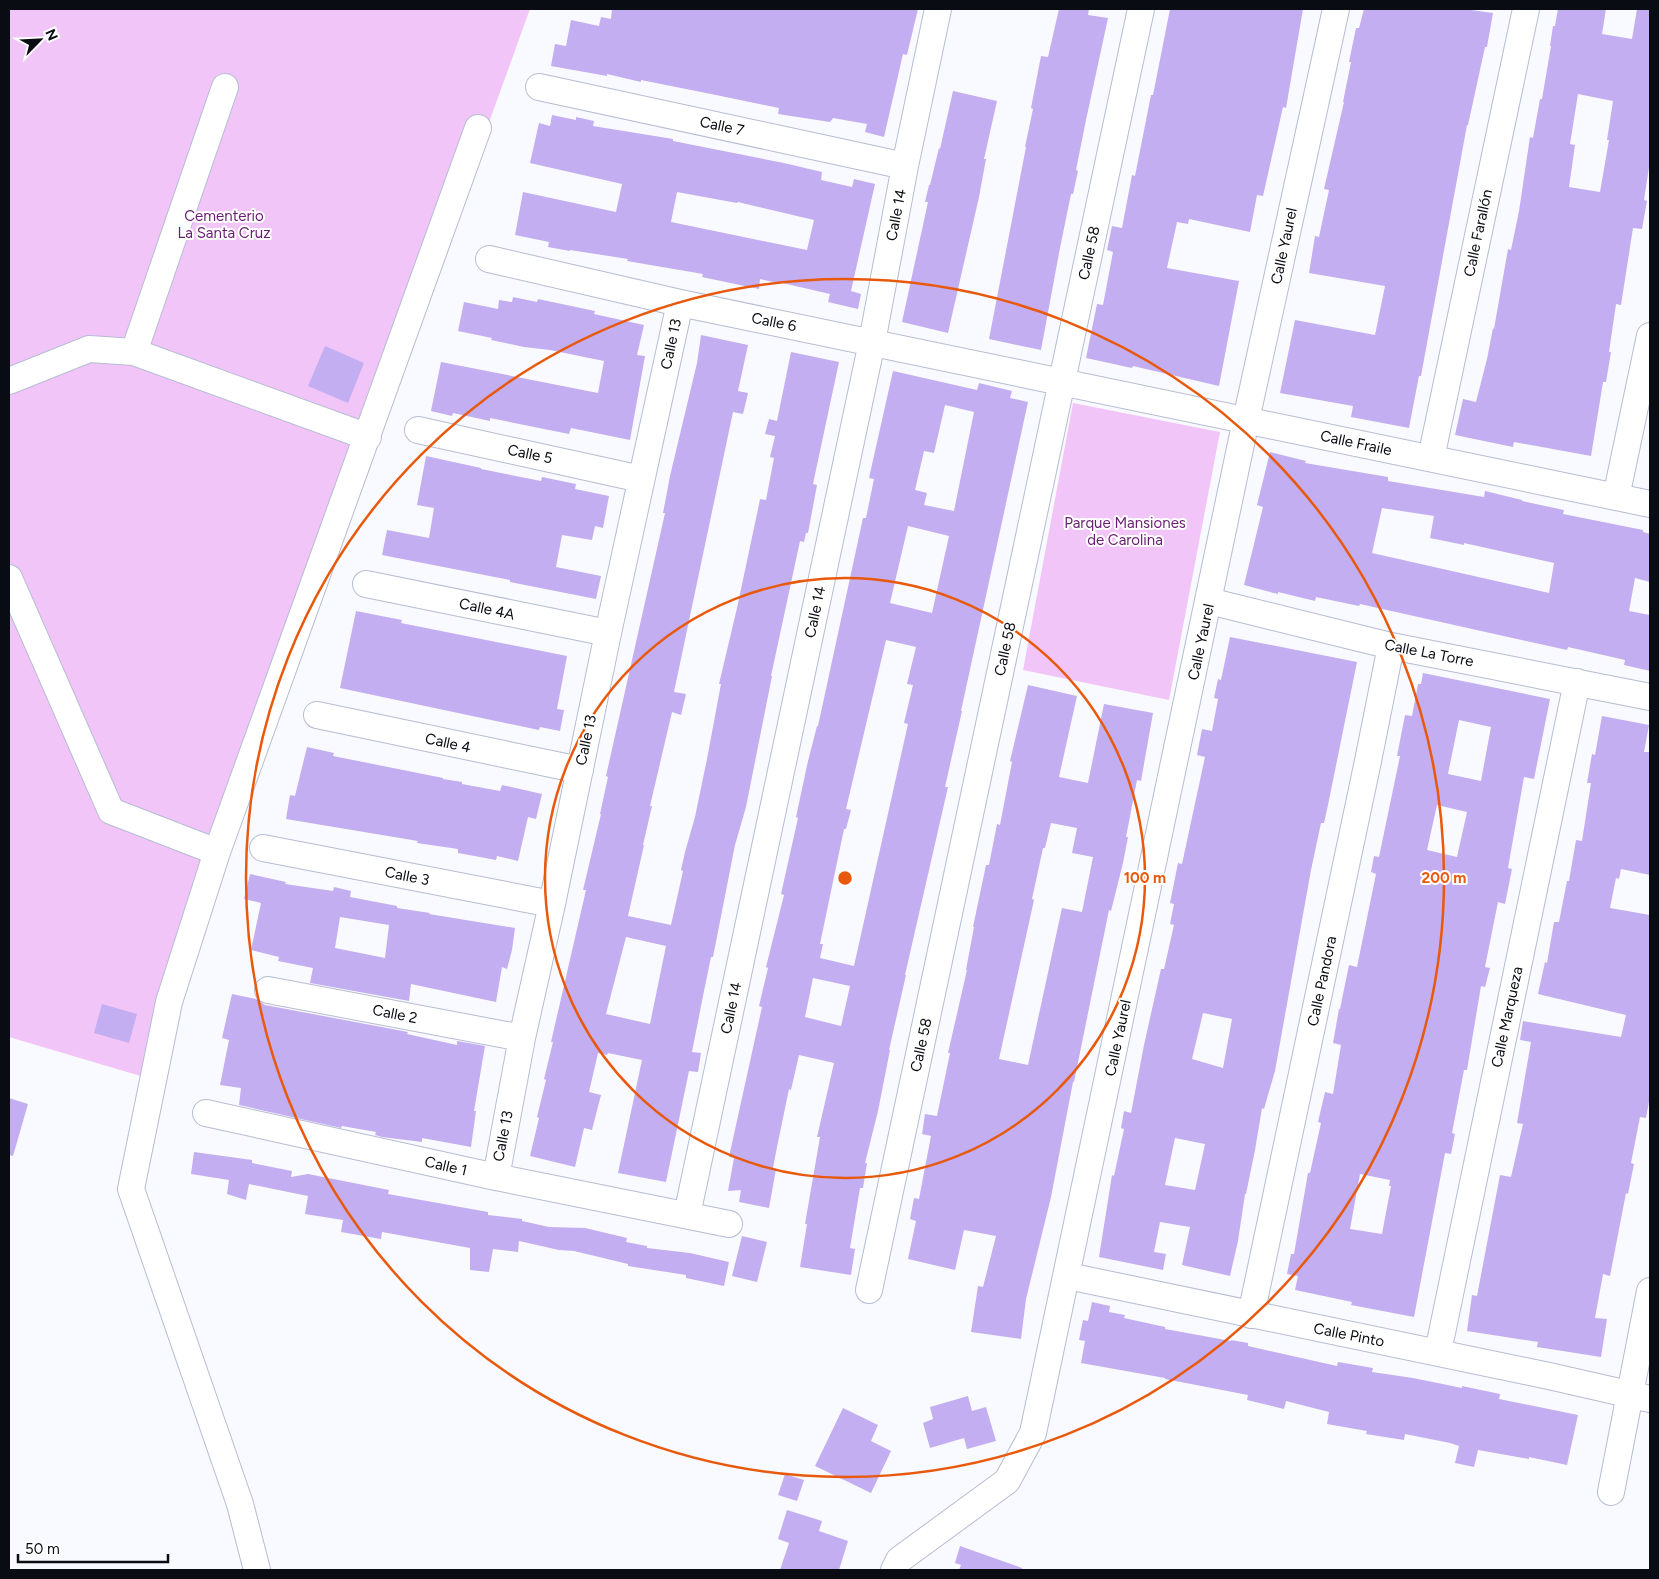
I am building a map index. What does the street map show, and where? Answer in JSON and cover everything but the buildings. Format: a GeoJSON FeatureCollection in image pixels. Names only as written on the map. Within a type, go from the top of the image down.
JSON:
{"type":"FeatureCollection","features":[{"type":"Feature","properties":{"kind":"street","name":"Calle 14"},"geometry":{"type":"LineString","coordinates":[[687,1215],[872,342],[905,166],[938,9]]}},
{"type":"Feature","properties":{"kind":"street","name":"Calle 58"},"geometry":{"type":"LineString","coordinates":[[869,1290],[1141,9]]}},
{"type":"Feature","properties":{"kind":"street","name":"Calle Yaurel"},"geometry":{"type":"LineString","coordinates":[[894,1570],[899,1560],[1007,1480],[1034,1433],[1246,420],[1336,9]]}},
{"type":"Feature","properties":{"kind":"street","name":"Calle Farallón"},"geometry":{"type":"LineString","coordinates":[[1431,458],[1526,9]]}},
{"type":"Feature","properties":{"kind":"street"},"geometry":{"type":"LineString","coordinates":[[134,352],[225,87]]}},
{"type":"Feature","properties":{"kind":"street","name":"Calle 7"},"geometry":{"type":"LineString","coordinates":[[539,87],[905,166]]}},
{"type":"Feature","properties":{"kind":"street"},"geometry":{"type":"LineString","coordinates":[[257,1570],[240,1504],[131,1190],[169,1002],[217,852],[478,128]]}},
{"type":"Feature","properties":{"kind":"street","name":"Calle 6"},"geometry":{"type":"LineString","coordinates":[[488,259],[680,303],[1061,381]]}},
{"type":"Feature","properties":{"kind":"street","name":"Calle 13"},"geometry":{"type":"LineString","coordinates":[[496,1177],[522,1038],[680,303]]}},
{"type":"Feature","properties":{"kind":"street"},"geometry":{"type":"LineString","coordinates":[[1616,497],[1650,336]]}},
{"type":"Feature","properties":{"kind":"street"},"geometry":{"type":"LineString","coordinates":[[9,381],[89,349],[134,352],[368,437]]}},
{"type":"Feature","properties":{"kind":"street","name":"Calle Fraile"},"geometry":{"type":"LineString","coordinates":[[1061,381],[1650,504]]}},
{"type":"Feature","properties":{"kind":"street","name":"Calle 5"},"geometry":{"type":"LineString","coordinates":[[418,430],[642,479]]}},
{"type":"Feature","properties":{"kind":"street"},"geometry":{"type":"LineString","coordinates":[[9,578],[111,810],[217,852]]}},
{"type":"Feature","properties":{"kind":"street","name":"Calle 4A"},"geometry":{"type":"LineString","coordinates":[[366,584],[608,633]]}},
{"type":"Feature","properties":{"kind":"street","name":"Calle La Torre"},"geometry":{"type":"LineString","coordinates":[[1209,601],[1391,646],[1650,697]]}},
{"type":"Feature","properties":{"kind":"street","name":"Calle Pandora"},"geometry":{"type":"LineString","coordinates":[[1251,1315],[1391,646]]}},
{"type":"Feature","properties":{"kind":"street","name":"Calle Marqueza"},"geometry":{"type":"LineString","coordinates":[[1438,1352],[1577,682]]}},
{"type":"Feature","properties":{"kind":"street","name":"Calle 4"},"geometry":{"type":"LineString","coordinates":[[317,715],[580,770]]}},
{"type":"Feature","properties":{"kind":"street","name":"Calle 3"},"geometry":{"type":"LineString","coordinates":[[263,848],[552,904]]}},
{"type":"Feature","properties":{"kind":"street","name":"Calle 2"},"geometry":{"type":"LineString","coordinates":[[268,990],[522,1038]]}},
{"type":"Feature","properties":{"kind":"street","name":"Calle 1"},"geometry":{"type":"LineString","coordinates":[[206,1113],[496,1177],[730,1224]]}},
{"type":"Feature","properties":{"kind":"street","name":"Calle Pinto"},"geometry":{"type":"LineString","coordinates":[[1068,1276],[1438,1352],[1636,1399]]}},
{"type":"Feature","properties":{"kind":"street"},"geometry":{"type":"LineString","coordinates":[[1611,1492],[1636,1399],[1650,1291]]}},
{"type":"Feature","properties":{"kind":"green space","name":"Cementerio La Santa Cruz"},"geometry":{"type":"Polygon","coordinates":[[[9,9],[530,9],[144,1077],[9,1037],[9,9]]]}},
{"type":"Feature","properties":{"kind":"green space","name":"Parque Mansiones de Carolina"},"geometry":{"type":"Polygon","coordinates":[[[1073,403],[1220,432],[1169,700],[1023,670],[1073,403]]]}}]}
